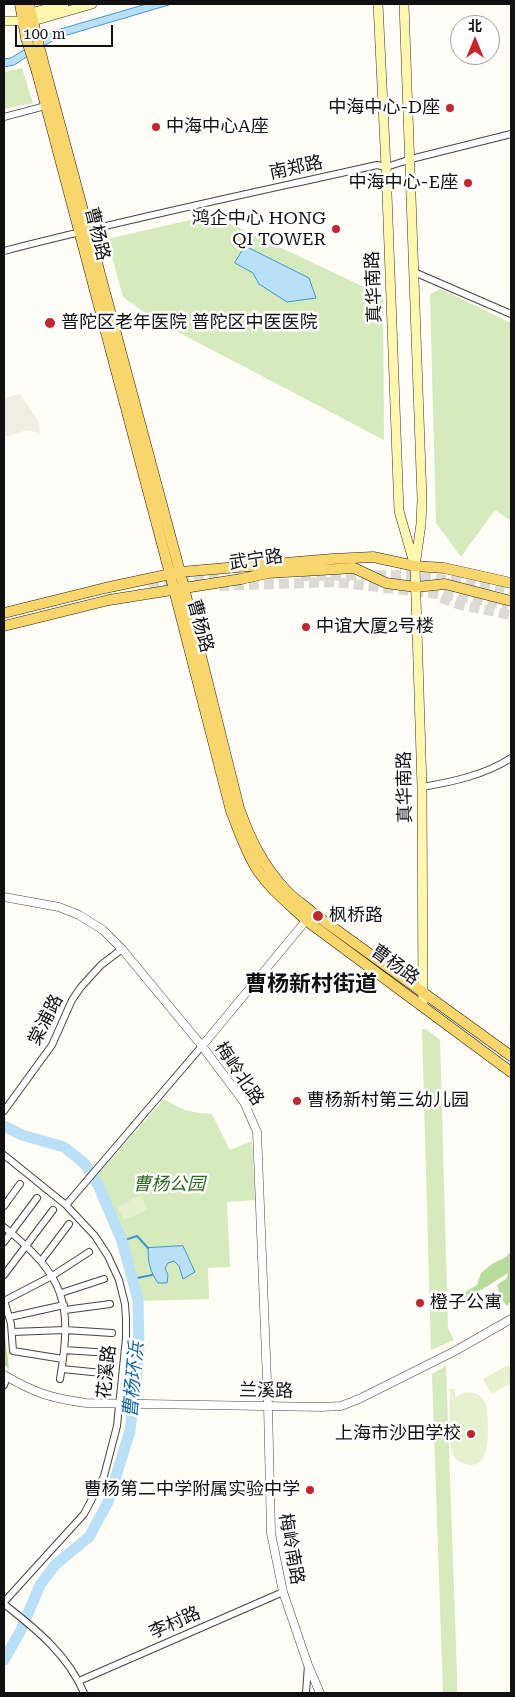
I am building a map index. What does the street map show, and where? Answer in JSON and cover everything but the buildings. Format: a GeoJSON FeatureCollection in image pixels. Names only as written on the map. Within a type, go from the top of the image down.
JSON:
{"type":"FeatureCollection","features":[{"type":"Feature","properties":{"kind":"main road"},"geometry":{"type":"LineString","coordinates":[[20,4],[29,15]]}},
{"type":"Feature","properties":{"kind":"main road"},"geometry":{"type":"LineString","coordinates":[[29,15],[64,4]]}},
{"type":"Feature","properties":{"kind":"main road"},"geometry":{"type":"LineString","coordinates":[[4,21],[92,4]]}},
{"type":"Feature","properties":{"kind":"main road","name":"真华南路"},"geometry":{"type":"LineString","coordinates":[[378,4],[399,511],[415,566]]}},
{"type":"Feature","properties":{"kind":"main road","name":"真华南路"},"geometry":{"type":"LineString","coordinates":[[404,4],[422,499],[421,524],[415,566],[422,787],[423,1006]]}},
{"type":"Feature","properties":{"kind":"main road","name":"曹杨路"},"geometry":{"type":"LineString","coordinates":[[29,15],[32,38],[83,230],[102,321],[175,573],[184,588],[239,808],[250,837],[266,866],[310,917],[511,1072]]}},
{"type":"Feature","properties":{"kind":"main road","name":"武宁路"},"geometry":{"type":"LineString","coordinates":[[4,613],[175,573],[348,558],[373,558],[415,566],[444,568],[511,583]]}},
{"type":"Feature","properties":{"kind":"main road","name":"武宁路"},"geometry":{"type":"LineString","coordinates":[[4,626],[109,600],[241,579],[268,572],[354,568],[386,583],[416,587],[445,584],[511,601]]}},
{"type":"Feature","properties":{"kind":"main road","name":"曹杨路"},"geometry":{"type":"LineString","coordinates":[[175,573],[173,589],[231,811],[242,841],[258,871],[281,897],[423,991],[511,1056]]}},
{"type":"Feature","properties":{"kind":"street"},"geometry":{"type":"LineString","coordinates":[[4,117],[49,105]]}},
{"type":"Feature","properties":{"kind":"street","name":"南郑路"},"geometry":{"type":"LineString","coordinates":[[4,251],[83,230],[377,165],[386,167],[511,134]]}},
{"type":"Feature","properties":{"kind":"street"},"geometry":{"type":"LineString","coordinates":[[414,272],[511,314]]}},
{"type":"Feature","properties":{"kind":"street"},"geometry":{"type":"LineString","coordinates":[[422,787],[486,771],[511,758]]}},
{"type":"Feature","properties":{"kind":"street","name":"梅岭北路"},"geometry":{"type":"LineString","coordinates":[[4,898],[59,907],[79,915],[96,925],[122,948],[202,1046],[244,1102],[257,1132],[268,1406]]}},
{"type":"Feature","properties":{"kind":"street"},"geometry":{"type":"LineString","coordinates":[[66,1205],[310,917]]}},
{"type":"Feature","properties":{"kind":"street","name":"棠浦路"},"geometry":{"type":"LineString","coordinates":[[4,1111],[52,1045],[72,1000],[81,987],[101,965],[122,948]]}},
{"type":"Feature","properties":{"kind":"street","name":"花溪路"},"geometry":{"type":"LineString","coordinates":[[4,1155],[66,1205],[99,1242],[108,1256],[123,1290],[126,1338],[123,1404],[104,1476],[84,1514],[4,1603]]}},
{"type":"Feature","properties":{"kind":"street"},"geometry":{"type":"LineString","coordinates":[[4,1206],[20,1184]]}},
{"type":"Feature","properties":{"kind":"street"},"geometry":{"type":"LineString","coordinates":[[4,1242],[37,1198]]}},
{"type":"Feature","properties":{"kind":"street"},"geometry":{"type":"LineString","coordinates":[[4,1275],[53,1210]]}},
{"type":"Feature","properties":{"kind":"street"},"geometry":{"type":"LineString","coordinates":[[41,1261],[69,1224]]}},
{"type":"Feature","properties":{"kind":"street"},"geometry":{"type":"LineString","coordinates":[[4,1227],[41,1261],[52,1276],[60,1293],[64,1308],[65,1330],[60,1379]]}},
{"type":"Feature","properties":{"kind":"street"},"geometry":{"type":"LineString","coordinates":[[63,1359],[13,1352],[10,1317],[4,1300],[52,1276],[89,1252]]}},
{"type":"Feature","properties":{"kind":"street"},"geometry":{"type":"LineString","coordinates":[[60,1293],[104,1279]]}},
{"type":"Feature","properties":{"kind":"street"},"geometry":{"type":"LineString","coordinates":[[10,1317],[64,1308],[110,1304]]}},
{"type":"Feature","properties":{"kind":"street","name":"兰溪路"},"geometry":{"type":"LineString","coordinates":[[5,1379],[36,1393],[86,1402],[341,1406],[421,1369],[511,1319]]}},
{"type":"Feature","properties":{"kind":"street"},"geometry":{"type":"LineString","coordinates":[[12,1332],[65,1330],[112,1332]]}},
{"type":"Feature","properties":{"kind":"street"},"geometry":{"type":"LineString","coordinates":[[64,1350],[110,1353]]}},
{"type":"Feature","properties":{"kind":"street"},"geometry":{"type":"LineString","coordinates":[[62,1369],[102,1373]]}},
{"type":"Feature","properties":{"kind":"street","name":"梅岭南路"},"geometry":{"type":"LineString","coordinates":[[268,1406],[270,1523],[283,1592],[308,1665],[306,1693]]}},
{"type":"Feature","properties":{"kind":"street","name":"李村路"},"geometry":{"type":"LineString","coordinates":[[79,1681],[283,1592]]}},
{"type":"Feature","properties":{"kind":"street"},"geometry":{"type":"LineString","coordinates":[[4,1603],[62,1656],[79,1681],[84,1693]]}},
{"type":"Feature","properties":{"kind":"street"},"geometry":{"type":"LineString","coordinates":[[308,1665],[320,1693]]}},
{"type":"Feature","properties":{"kind":"green space"},"geometry":{"type":"Polygon","coordinates":[[[22,68],[33,103],[4,109],[4,72],[22,68]]]}},
{"type":"Feature","properties":{"kind":"green space"},"geometry":{"type":"Polygon","coordinates":[[[212,215],[383,296],[384,440],[155,320],[123,297],[107,239],[212,215]]]}},
{"type":"Feature","properties":{"kind":"green space"},"geometry":{"type":"Polygon","coordinates":[[[441,289],[511,323],[511,521],[495,510],[461,557],[436,523],[430,294],[441,289]]]}},
{"type":"Feature","properties":{"kind":"green space"},"geometry":{"type":"Polygon","coordinates":[[[422,1029],[426,1029],[440,1040],[448,1328],[454,1340],[431,1350],[422,1029]]]}},
{"type":"Feature","properties":{"kind":"green space","name":"曹杨公园"},"geometry":{"type":"Polygon","coordinates":[[[164,1099],[187,1110],[212,1114],[230,1150],[252,1141],[255,1200],[227,1202],[230,1267],[208,1268],[209,1299],[143,1301],[118,1225],[97,1175],[164,1099]]]}},
{"type":"Feature","properties":{"kind":"green space"},"geometry":{"type":"Polygon","coordinates":[[[141,1195],[148,1210],[124,1220],[117,1207],[141,1195]]]}},
{"type":"Feature","properties":{"kind":"green space"},"geometry":{"type":"Polygon","coordinates":[[[511,1251],[511,1301],[507,1306],[501,1299],[497,1285],[507,1278],[508,1273],[475,1293],[454,1299],[454,1294],[459,1296],[477,1285],[481,1273],[492,1264],[506,1257],[511,1251]]]}},
{"type":"Feature","properties":{"kind":"green space"},"geometry":{"type":"Polygon","coordinates":[[[4,1328],[9,1369],[4,1364],[4,1328]]]}},
{"type":"Feature","properties":{"kind":"green space"},"geometry":{"type":"Polygon","coordinates":[[[508,1365],[511,1369],[511,1383],[492,1394],[483,1379],[508,1365]]]}},
{"type":"Feature","properties":{"kind":"green space"},"geometry":{"type":"Polygon","coordinates":[[[446,1366],[457,1693],[443,1693],[432,1374],[446,1366]]]}},
{"type":"Feature","properties":{"kind":"green space"},"geometry":{"type":"Polygon","coordinates":[[[450,1389],[455,1389],[455,1398],[469,1392],[478,1394],[482,1397],[487,1407],[487,1445],[481,1461],[475,1465],[460,1462],[453,1453],[450,1429],[450,1389]]]}},
{"type":"Feature","properties":{"kind":"shaded area"},"geometry":{"type":"Polygon","coordinates":[[[20,394],[39,422],[40,433],[27,430],[4,437],[4,398],[20,394]]]}},
{"type":"Feature","properties":{"kind":"water"},"geometry":{"type":"Polygon","coordinates":[[[147,4],[172,4],[57,38],[14,65],[4,67],[4,59],[11,58],[54,31],[147,4]]]}},
{"type":"Feature","properties":{"kind":"water"},"geometry":{"type":"Polygon","coordinates":[[[245,246],[309,278],[316,298],[287,302],[259,284],[253,273],[235,263],[245,246]]]}},
{"type":"Feature","properties":{"kind":"water"},"geometry":{"type":"Polygon","coordinates":[[[183,1246],[195,1272],[183,1279],[179,1266],[174,1261],[168,1263],[165,1268],[168,1275],[167,1283],[158,1283],[150,1267],[148,1248],[183,1246]]]}},
{"type":"Feature","properties":{"kind":"waterway","name":"曹杨环浜"},"geometry":{"type":"LineString","coordinates":[[4,1126],[22,1135],[64,1147],[85,1164],[98,1185],[122,1241],[138,1300],[139,1351],[130,1431],[108,1502],[89,1537],[55,1565],[40,1585],[21,1630],[4,1660]]}},
{"type":"Feature","properties":{"kind":"waterway"},"geometry":{"type":"LineString","coordinates":[[122,1241],[137,1236],[148,1248]]}},
{"type":"Feature","properties":{"kind":"waterway"},"geometry":{"type":"LineString","coordinates":[[132,1279],[152,1275]]}},
{"type":"Feature","properties":{"kind":"tunnel"},"geometry":{"type":"LineString","coordinates":[[301,576],[404,575],[498,586],[511,590]]}},
{"type":"Feature","properties":{"kind":"tunnel"},"geometry":{"type":"LineString","coordinates":[[149,583],[221,578]]}},
{"type":"Feature","properties":{"kind":"tunnel"},"geometry":{"type":"LineString","coordinates":[[219,586],[335,582],[508,604]]}},
{"type":"Feature","properties":{"kind":"tunnel"},"geometry":{"type":"LineString","coordinates":[[441,598],[461,605],[511,615]]}},
{"type":"Feature","properties":{"kind":"place","name":"中海中心-D座"},"geometry":{"type":"Point","coordinates":[450,108]}},
{"type":"Feature","properties":{"kind":"place","name":"中海中心A座"},"geometry":{"type":"Point","coordinates":[156,127]}},
{"type":"Feature","properties":{"kind":"place","name":"中海中心-E座"},"geometry":{"type":"Point","coordinates":[468,183]}},
{"type":"Feature","properties":{"kind":"place","name":"鸿企中心 HONG QI TOWER"},"geometry":{"type":"Point","coordinates":[336,229]}},
{"type":"Feature","properties":{"kind":"place","name":"普陀区老年医院 普陀区中医医院"},"geometry":{"type":"Point","coordinates":[50,323]}},
{"type":"Feature","properties":{"kind":"place","name":"中谊大厦2号楼"},"geometry":{"type":"Point","coordinates":[306,627]}},
{"type":"Feature","properties":{"kind":"place","name":"枫桥路"},"geometry":{"type":"Point","coordinates":[318,916]}},
{"type":"Feature","properties":{"kind":"place","name":"曹杨新村第三幼儿园"},"geometry":{"type":"Point","coordinates":[297,1101]}},
{"type":"Feature","properties":{"kind":"place","name":"橙子公寓"},"geometry":{"type":"Point","coordinates":[420,1303]}},
{"type":"Feature","properties":{"kind":"place","name":"上海市沙田学校"},"geometry":{"type":"Point","coordinates":[471,1434]}},
{"type":"Feature","properties":{"kind":"place","name":"曹杨第二中学附属实验中学"},"geometry":{"type":"Point","coordinates":[310,1490]}},
{"type":"Feature","properties":{"kind":"district","name":"曹杨新村街道"},"geometry":{"type":"Point","coordinates":[311,985]}}]}
